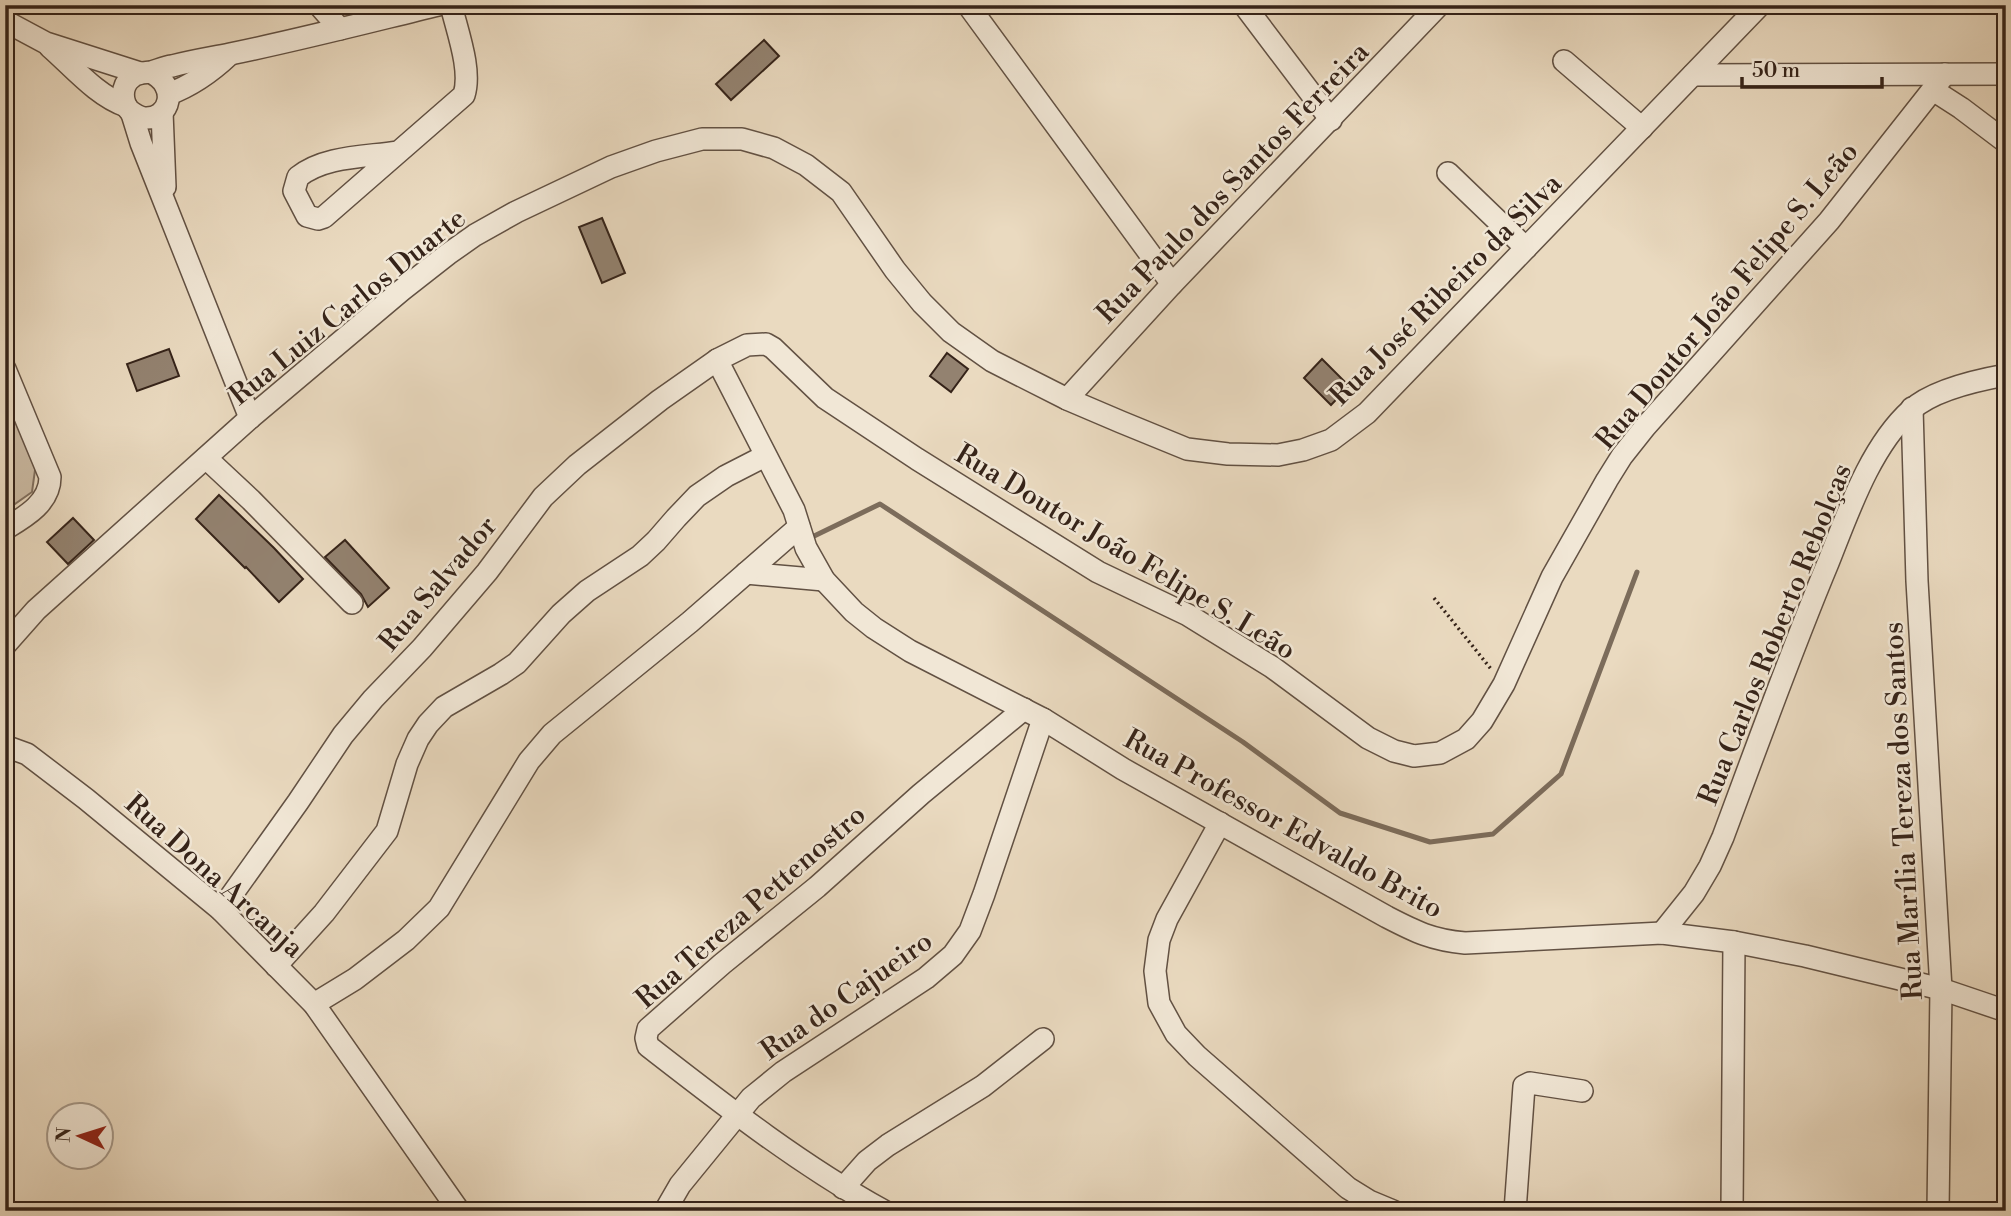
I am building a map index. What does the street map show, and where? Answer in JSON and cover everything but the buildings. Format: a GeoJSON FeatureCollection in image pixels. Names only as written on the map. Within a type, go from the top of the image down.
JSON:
{"type":"FeatureCollection","features":[{"type":"Feature","properties":{"kind":"street"},"geometry":{"type":"LineString","coordinates":[[319,5],[340,29]]}},
{"type":"Feature","properties":{"kind":"street"},"geometry":{"type":"LineString","coordinates":[[250,418],[123,96],[125,86],[131,78],[169,66],[438,5]]}},
{"type":"Feature","properties":{"kind":"street"},"geometry":{"type":"LineString","coordinates":[[397,152],[464,95],[467,86],[466,73],[451,5]]}},
{"type":"Feature","properties":{"kind":"street"},"geometry":{"type":"LineString","coordinates":[[968,5],[1172,284]]}},
{"type":"Feature","properties":{"kind":"street"},"geometry":{"type":"LineString","coordinates":[[1244,5],[1331,120]]}},
{"type":"Feature","properties":{"kind":"street","name":"Rua Paulo dos Santos Ferreira"},"geometry":{"type":"LineString","coordinates":[[1067,399],[1172,284],[1439,5]]}},
{"type":"Feature","properties":{"kind":"street","name":"Rua José Ribeiro da Silva"},"geometry":{"type":"LineString","coordinates":[[1067,399],[1187,449],[1228,454],[1278,455],[1331,440],[1367,413],[1760,5]]}},
{"type":"Feature","properties":{"kind":"street"},"geometry":{"type":"LineString","coordinates":[[5,21],[46,43],[159,76],[166,84],[166,203]]}},
{"type":"Feature","properties":{"kind":"street"},"geometry":{"type":"LineString","coordinates":[[46,43],[100,92],[142,118],[153,117],[165,103],[213,70],[231,54]]}},
{"type":"Feature","properties":{"kind":"street"},"geometry":{"type":"LineString","coordinates":[[1564,61],[1642,128]]}},
{"type":"Feature","properties":{"kind":"street"},"geometry":{"type":"LineString","coordinates":[[1693,75],[1939,82],[2006,75]]}},
{"type":"Feature","properties":{"kind":"street"},"geometry":{"type":"LineString","coordinates":[[1939,82],[1961,108],[2006,142]]}},
{"type":"Feature","properties":{"kind":"street","name":"Rua Doutor João Felipe S. Leão"},"geometry":{"type":"LineString","coordinates":[[747,345],[766,344],[773,348],[825,398],[872,430],[1098,572],[1188,615],[1272,667],[1368,738],[1394,751],[1414,756],[1440,753],[1466,740],[1482,721],[1504,684],[1552,577],[1622,456],[1829,221],[1939,82]]}},
{"type":"Feature","properties":{"kind":"street","name":"Rua Luiz Carlos Duarte"},"geometry":{"type":"LineString","coordinates":[[5,645],[36,610],[250,418],[402,290],[475,235],[516,212],[611,167],[656,150],[702,139],[742,139],[774,148],[806,165],[841,192],[895,270],[951,332],[992,361],[1067,399]]}},
{"type":"Feature","properties":{"kind":"street"},"geometry":{"type":"LineString","coordinates":[[1448,173],[1527,248]]}},
{"type":"Feature","properties":{"kind":"street","name":"Rua Salvador"},"geometry":{"type":"LineString","coordinates":[[221,910],[343,735],[479,581],[543,497],[578,465],[660,400],[717,360],[747,345]]}},
{"type":"Feature","properties":{"kind":"street","name":"Rua Professor Edvaldo Brito"},"geometry":{"type":"LineString","coordinates":[[717,360],[794,510],[806,548],[824,580],[854,612],[910,651],[1043,719],[1123,769],[1387,918],[1422,935],[1441,941],[1465,943],[1662,933],[1734,942],[1941,989],[2006,1011]]}},
{"type":"Feature","properties":{"kind":"street"},"geometry":{"type":"LineString","coordinates":[[5,369],[50,477],[47,495],[26,517],[5,529]]}},
{"type":"Feature","properties":{"kind":"street","name":"Rua Carlos Roberto Rebolças"},"geometry":{"type":"LineString","coordinates":[[1662,933],[1694,893],[1710,866],[1803,623],[1858,491],[1882,446],[1912,408],[1952,388],[2006,375]]}},
{"type":"Feature","properties":{"kind":"street","name":"Rua Marília Tereza dos Santos"},"geometry":{"type":"LineString","coordinates":[[1912,408],[1917,582],[1941,989],[1938,1211]]}},
{"type":"Feature","properties":{"kind":"street"},"geometry":{"type":"LineString","coordinates":[[276,966],[324,913],[387,831],[407,764],[418,738],[444,707],[516,663],[561,614],[587,591],[640,556],[697,496],[726,476],[765,456]]}},
{"type":"Feature","properties":{"kind":"street"},"geometry":{"type":"LineString","coordinates":[[205,458],[251,500],[352,603]]}},
{"type":"Feature","properties":{"kind":"street"},"geometry":{"type":"LineString","coordinates":[[314,1004],[355,979],[406,940],[439,908],[522,771],[552,734],[690,622],[799,527]]}},
{"type":"Feature","properties":{"kind":"street"},"geometry":{"type":"LineString","coordinates":[[746,573],[824,580]]}},
{"type":"Feature","properties":{"kind":"street","name":"Rua Tereza Pettenostro"},"geometry":{"type":"LineString","coordinates":[[884,1211],[843,1188],[737,1115],[648,1046],[648,1029],[1024,709]]}},
{"type":"Feature","properties":{"kind":"street","name":"Rua do Cajueiro"},"geometry":{"type":"LineString","coordinates":[[665,1211],[680,1185],[751,1098],[783,1072],[926,978],[953,955],[970,930],[984,894],[1043,719]]}},
{"type":"Feature","properties":{"kind":"street","name":"Rua Dona Arcanja"},"geometry":{"type":"LineString","coordinates":[[5,746],[27,754],[221,910],[314,1004],[459,1211]]}},
{"type":"Feature","properties":{"kind":"street"},"geometry":{"type":"LineString","coordinates":[[1220,823],[1167,919],[1159,940],[1155,971],[1159,1003],[1176,1034],[1197,1056],[1348,1188],[1393,1211]]}},
{"type":"Feature","properties":{"kind":"street"},"geometry":{"type":"LineString","coordinates":[[1732,1211],[1734,942]]}},
{"type":"Feature","properties":{"kind":"street"},"geometry":{"type":"LineString","coordinates":[[843,1188],[867,1161],[888,1145],[983,1086],[1043,1039]]}},
{"type":"Feature","properties":{"kind":"street"},"geometry":{"type":"LineString","coordinates":[[1515,1211],[1524,1086],[1531,1083],[1582,1091]]}},
{"type":"Feature","properties":{"kind":"path"},"geometry":{"type":"LineString","coordinates":[[1434,598],[1504,684]]}},
{"type":"Feature","properties":{"kind":"shaded area"},"geometry":{"type":"Polygon","coordinates":[[[5,386],[36,463],[32,492],[5,511],[5,386]]]}},
{"type":"Feature","properties":{"kind":"waterway"},"geometry":{"type":"LineString","coordinates":[[808,539],[880,504],[1243,742],[1340,813],[1430,842],[1493,834],[1561,774],[1637,572]]}}]}
